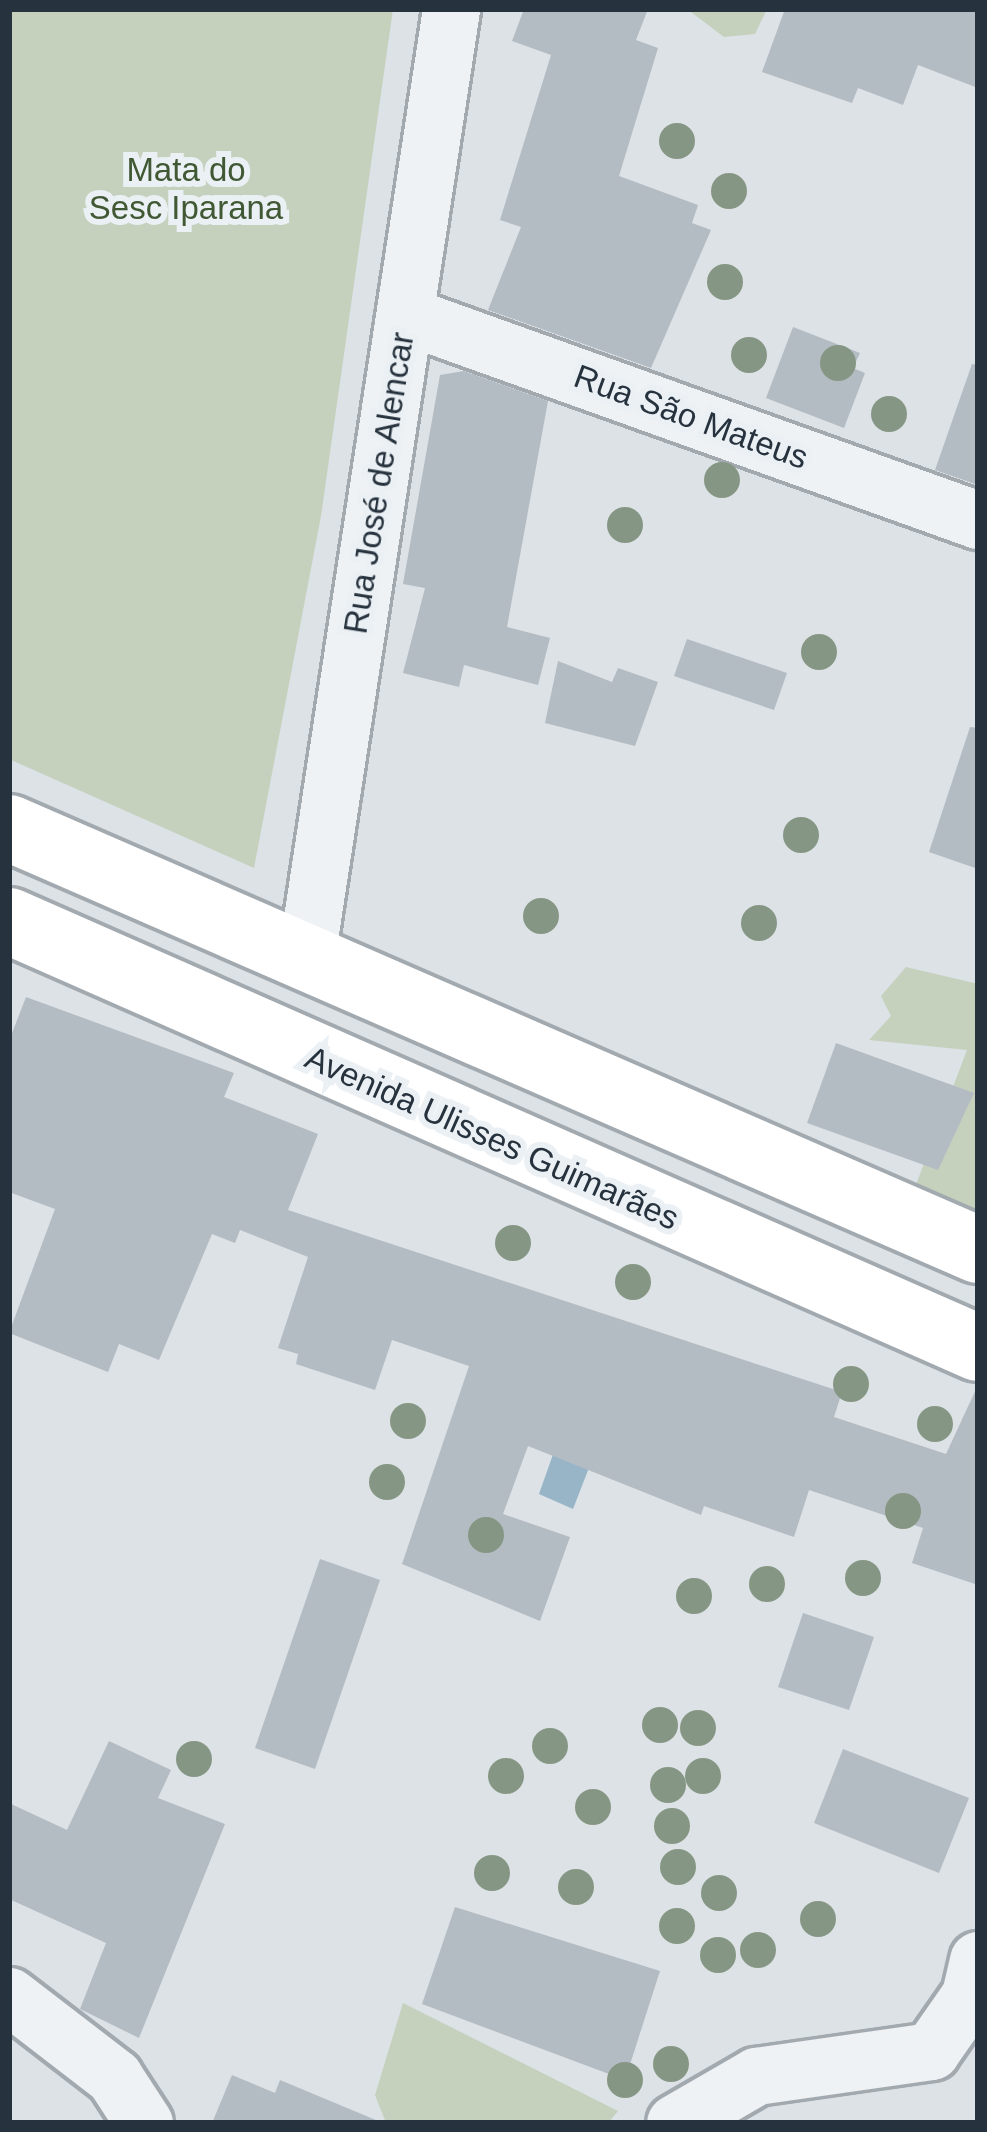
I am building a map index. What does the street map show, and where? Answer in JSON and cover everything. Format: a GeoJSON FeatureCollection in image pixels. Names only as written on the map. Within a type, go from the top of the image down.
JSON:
{"type":"FeatureCollection","features":[{"type":"Feature","properties":{"kind":"main road"},"geometry":{"type":"LineString","coordinates":[[9,828],[978,1250]]}},
{"type":"Feature","properties":{"kind":"main road","name":"Avenida Ulisses Guimarães"},"geometry":{"type":"LineString","coordinates":[[9,921],[671,1220],[978,1348]]}},
{"type":"Feature","properties":{"kind":"main road"},"geometry":{"type":"LineString","coordinates":[[671,1220],[711,1134]]}},
{"type":"Feature","properties":{"kind":"street","name":"Rua José de Alencar"},"geometry":{"type":"LineString","coordinates":[[306,958],[451,9]]}},
{"type":"Feature","properties":{"kind":"street","name":"Rua São Mateus"},"geometry":{"type":"LineString","coordinates":[[405,315],[978,520]]}},
{"type":"Feature","properties":{"kind":"street"},"geometry":{"type":"LineString","coordinates":[[675,2123],[756,2076],[931,2051],[970,1995],[978,1960]]}},
{"type":"Feature","properties":{"kind":"street"},"geometry":{"type":"LineString","coordinates":[[9,1996],[114,2078],[144,2123]]}},
{"type":"Feature","properties":{"kind":"green space","name":"Mata do Sesc Iparana"},"geometry":{"type":"Polygon","coordinates":[[[9,9],[393,9],[321,516],[254,868],[9,759],[9,9]]]}},
{"type":"Feature","properties":{"kind":"green space"},"geometry":{"type":"Polygon","coordinates":[[[687,9],[767,9],[755,34],[724,37],[687,9]]]}},
{"type":"Feature","properties":{"kind":"green space"},"geometry":{"type":"Polygon","coordinates":[[[906,967],[978,984],[978,1238],[906,1211],[967,1050],[869,1040],[891,1016],[881,996],[906,967]]]}},
{"type":"Feature","properties":{"kind":"green space"},"geometry":{"type":"Polygon","coordinates":[[[403,2003],[618,2111],[608,2123],[386,2123],[375,2095],[403,2003]]]}},
{"type":"Feature","properties":{"kind":"water"},"geometry":{"type":"Polygon","coordinates":[[[567,1415],[604,1429],[573,1509],[539,1494],[567,1415]]]}},
{"type":"Feature","properties":{"kind":"building"},"geometry":{"type":"Polygon","coordinates":[[[524,9],[648,9],[636,40],[658,48],[619,176],[698,205],[692,223],[711,230],[651,368],[488,310],[521,227],[500,220],[551,55],[512,41],[524,9]]]}},
{"type":"Feature","properties":{"kind":"building"},"geometry":{"type":"Polygon","coordinates":[[[785,9],[978,9],[978,88],[918,65],[903,105],[858,88],[852,103],[762,72],[785,9]]]}},
{"type":"Feature","properties":{"kind":"building"},"geometry":{"type":"Polygon","coordinates":[[[793,327],[860,353],[853,368],[865,373],[844,428],[766,398],[793,327]]]}},
{"type":"Feature","properties":{"kind":"building"},"geometry":{"type":"Polygon","coordinates":[[[972,364],[978,365],[978,485],[935,470],[972,364]]]}},
{"type":"Feature","properties":{"kind":"building"},"geometry":{"type":"Polygon","coordinates":[[[464,371],[548,401],[507,627],[550,638],[538,685],[464,665],[459,687],[403,673],[425,588],[403,584],[440,375],[464,371]]]}},
{"type":"Feature","properties":{"kind":"building"},"geometry":{"type":"Polygon","coordinates":[[[687,639],[787,673],[774,710],[674,676],[687,639]]]}},
{"type":"Feature","properties":{"kind":"building"},"geometry":{"type":"Polygon","coordinates":[[[558,661],[612,682],[618,668],[658,682],[635,746],[545,723],[558,661]]]}},
{"type":"Feature","properties":{"kind":"building"},"geometry":{"type":"Polygon","coordinates":[[[970,727],[978,728],[978,869],[929,852],[970,727]]]}},
{"type":"Feature","properties":{"kind":"building"},"geometry":{"type":"Polygon","coordinates":[[[26,997],[234,1073],[224,1097],[318,1134],[288,1210],[842,1392],[834,1417],[946,1454],[978,1385],[978,1585],[912,1563],[923,1528],[809,1490],[794,1537],[704,1506],[701,1515],[528,1446],[503,1514],[570,1537],[540,1621],[402,1564],[469,1366],[392,1340],[375,1390],[296,1364],[298,1354],[278,1348],[308,1257],[240,1230],[235,1243],[212,1234],[159,1360],[119,1344],[108,1372],[9,1333],[55,1209],[9,1192],[9,1041],[26,997]]]}},
{"type":"Feature","properties":{"kind":"building"},"geometry":{"type":"Polygon","coordinates":[[[836,1043],[974,1093],[938,1170],[807,1123],[836,1043]]]}},
{"type":"Feature","properties":{"kind":"building"},"geometry":{"type":"Polygon","coordinates":[[[320,1559],[380,1580],[315,1769],[255,1748],[320,1559]]]}},
{"type":"Feature","properties":{"kind":"building"},"geometry":{"type":"Polygon","coordinates":[[[803,1613],[874,1637],[849,1710],[778,1687],[803,1613]]]}},
{"type":"Feature","properties":{"kind":"building"},"geometry":{"type":"Polygon","coordinates":[[[109,1741],[171,1770],[158,1798],[225,1824],[139,2038],[80,2009],[106,1943],[9,1899],[9,1803],[67,1830],[109,1741]]]}},
{"type":"Feature","properties":{"kind":"building"},"geometry":{"type":"Polygon","coordinates":[[[843,1749],[969,1798],[939,1873],[814,1823],[843,1749]]]}},
{"type":"Feature","properties":{"kind":"building"},"geometry":{"type":"Polygon","coordinates":[[[455,1907],[660,1971],[625,2080],[422,2004],[455,1907]]]}},
{"type":"Feature","properties":{"kind":"building"},"geometry":{"type":"Polygon","coordinates":[[[232,2075],[275,2093],[280,2080],[383,2123],[212,2123],[232,2075]]]}}]}
